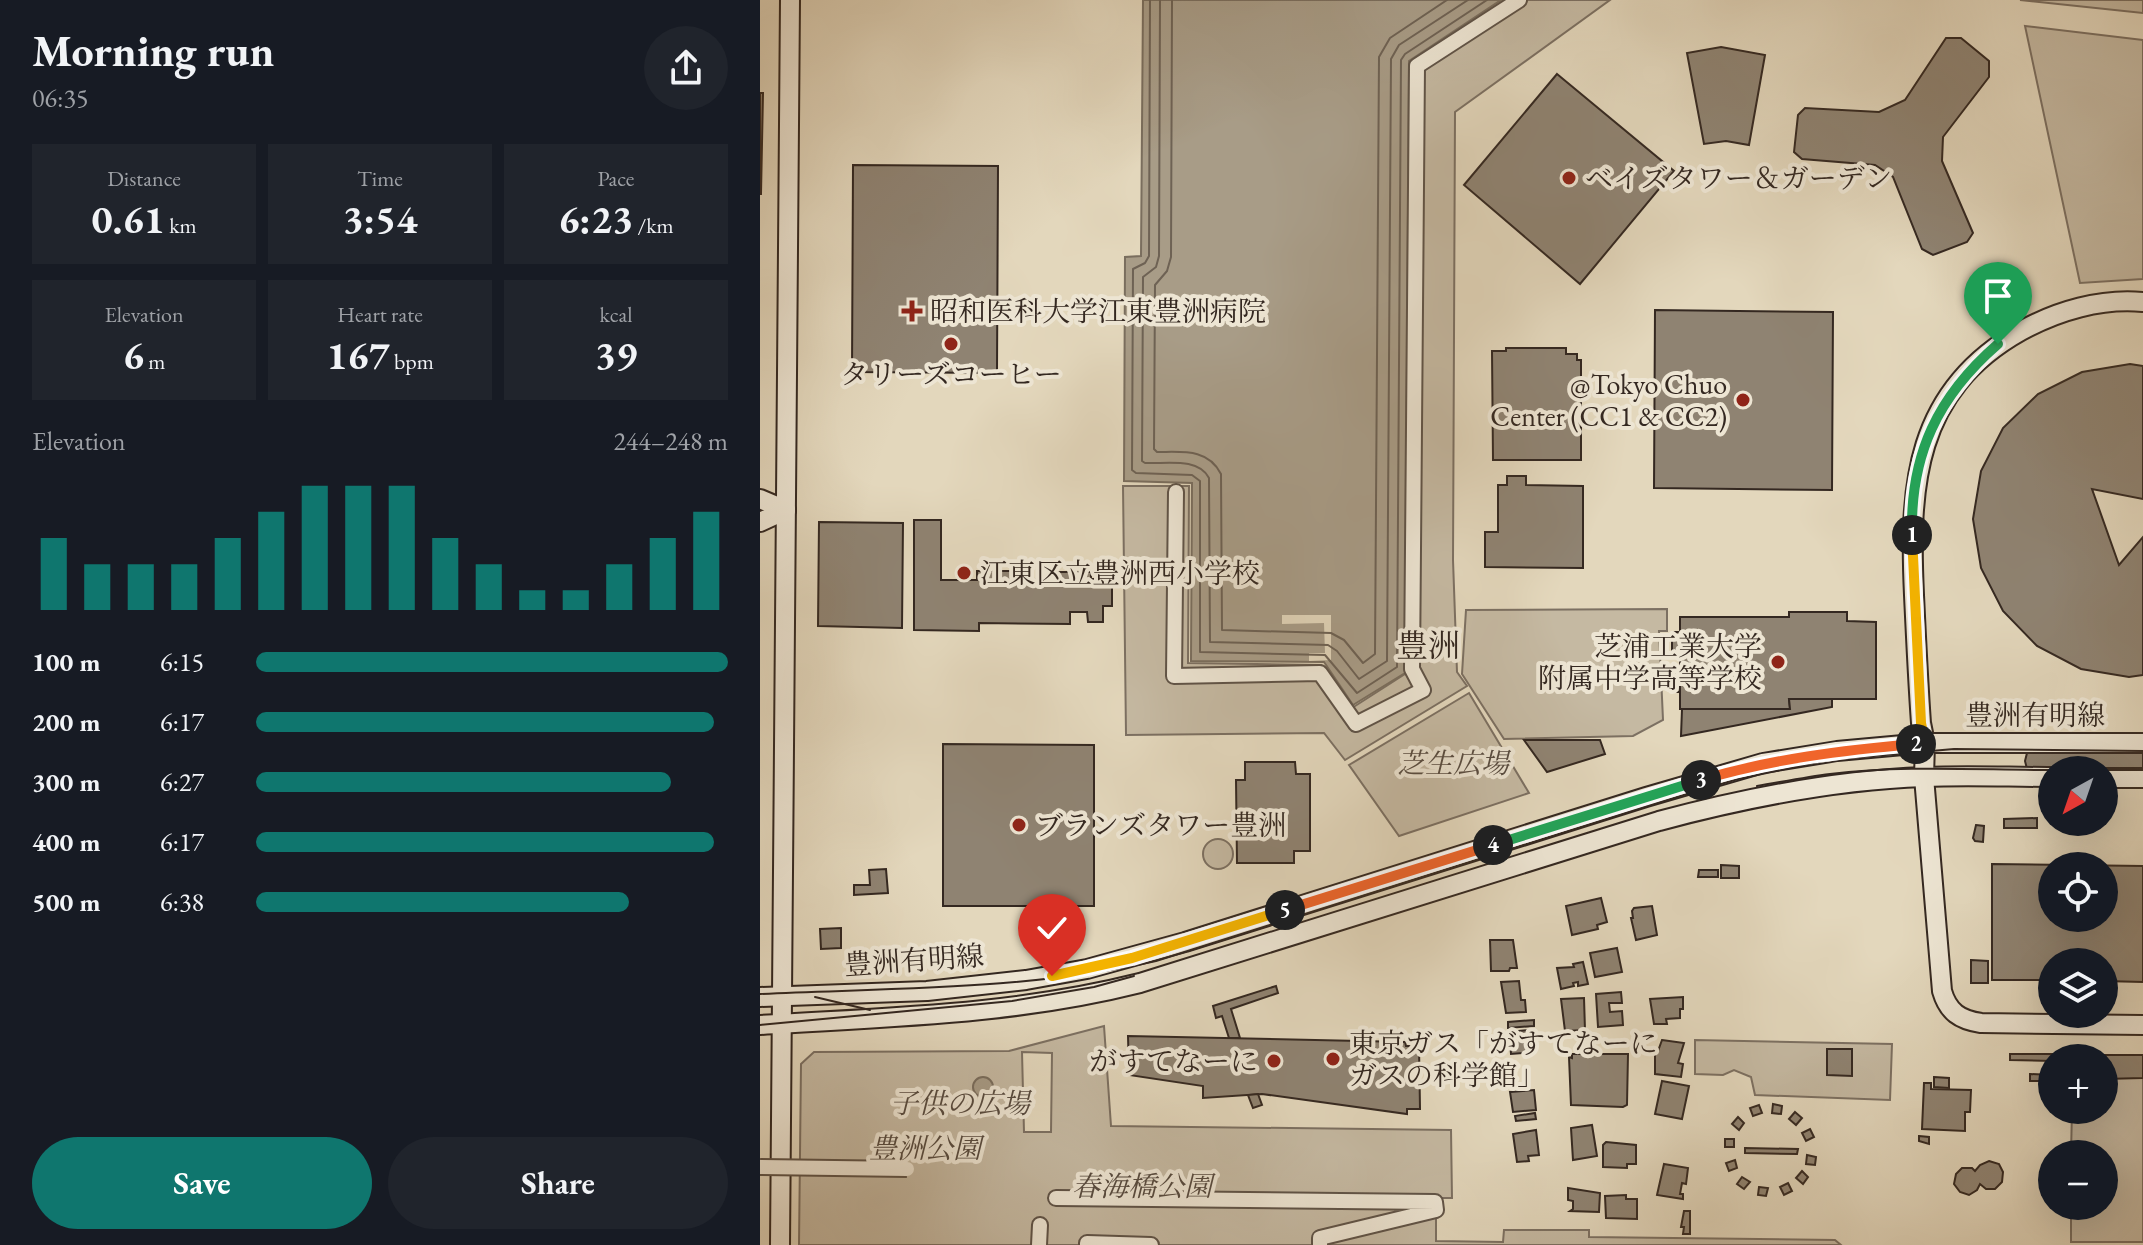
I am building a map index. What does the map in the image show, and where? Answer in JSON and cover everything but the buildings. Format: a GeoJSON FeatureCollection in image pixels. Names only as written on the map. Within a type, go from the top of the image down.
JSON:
{"type":"FeatureCollection","features":[{"type":"Feature","properties":{"kind":"main road"},"geometry":{"type":"LineString","coordinates":[[780,1245],[790,0]]}},
{"type":"Feature","properties":{"kind":"main road"},"geometry":{"type":"LineString","coordinates":[[2143,302],[2085,305],[2040,320],[2009,338],[1975,364],[1945,401],[1933,424],[1915,477],[1912,521],[1921,723],[1925,743],[1924,777],[1945,1003],[1965,1021],[1981,1023],[2143,1025]]}},
{"type":"Feature","properties":{"kind":"main road"},"geometry":{"type":"LineString","coordinates":[[760,499],[786,510]]}},
{"type":"Feature","properties":{"kind":"main road"},"geometry":{"type":"LineString","coordinates":[[760,522],[786,510]]}},
{"type":"Feature","properties":{"kind":"main road","name":"豊洲有明線"},"geometry":{"type":"LineString","coordinates":[[760,997],[927,991],[1026,980],[1087,969],[1185,942],[1763,763],[1837,751],[1925,743],[2143,743]]}},
{"type":"Feature","properties":{"kind":"main road","name":"豊洲有明線"},"geometry":{"type":"LineString","coordinates":[[760,1025],[983,1012],[1094,995],[1659,821],[1730,802],[1865,781],[1924,777],[2038,777]]}},
{"type":"Feature","properties":{"kind":"main road"},"geometry":{"type":"LineString","coordinates":[[2118,778],[2143,778]]}},
{"type":"Feature","properties":{"kind":"street"},"geometry":{"type":"LineString","coordinates":[[1176,492],[1174,676],[1320,673],[1356,724],[1423,690],[1412,669],[1417,66],[1519,0]]}},
{"type":"Feature","properties":{"kind":"street"},"geometry":{"type":"LineString","coordinates":[[760,1167],[907,1169]]}},
{"type":"Feature","properties":{"kind":"street"},"geometry":{"type":"LineString","coordinates":[[1056,1198],[1435,1202],[1436,1210],[1320,1238],[1320,1245]]}},
{"type":"Feature","properties":{"kind":"street"},"geometry":{"type":"LineString","coordinates":[[1039,1245],[1040,1225]]}},
{"type":"Feature","properties":{"kind":"street"},"geometry":{"type":"LineString","coordinates":[[1087,1245],[1106,1242],[1151,1245]]}},
{"type":"Feature","properties":{"kind":"green space"},"geometry":{"type":"Polygon","coordinates":[[[1505,0],[1610,0],[1455,112],[1453,560],[1457,672],[1467,686],[1345,760],[1324,733],[1126,735],[1123,486],[1189,486],[1188,663],[1321,665],[1352,708],[1405,674],[1410,62],[1505,0]]]}},
{"type":"Feature","properties":{"kind":"green space"},"geometry":{"type":"Polygon","coordinates":[[[2020,0],[2143,0],[2143,13],[2020,0]]]}},
{"type":"Feature","properties":{"kind":"green space"},"geometry":{"type":"Polygon","coordinates":[[[2025,26],[2143,40],[2143,279],[2080,283],[2025,26]]]}},
{"type":"Feature","properties":{"kind":"green space"},"geometry":{"type":"Polygon","coordinates":[[[1667,609],[1667,631],[1659,631],[1663,720],[1633,736],[1504,739],[1462,674],[1466,610],[1667,609]]]}},
{"type":"Feature","properties":{"kind":"green space","name":"芝生広場"},"geometry":{"type":"Polygon","coordinates":[[[1469,693],[1529,793],[1399,836],[1349,765],[1469,693]]]}},
{"type":"Feature","properties":{"kind":"green space"},"geometry":{"type":"Polygon","coordinates":[[[1218,839],[1228,844],[1233,854],[1228,864],[1218,869],[1208,864],[1203,854],[1208,844],[1218,839]]]}},
{"type":"Feature","properties":{"kind":"green space"},"geometry":{"type":"Polygon","coordinates":[[[1104,1026],[1111,1126],[1451,1130],[1452,1198],[1436,1198],[1436,1241],[1503,1242],[1504,1230],[1589,1230],[1589,1237],[1835,1240],[1841,1245],[799,1245],[801,1064],[814,1052],[1009,1051],[1104,1026]],[[1022,1052],[1024,1132],[1051,1132],[1052,1053],[1022,1052]]]}},
{"type":"Feature","properties":{"kind":"green space"},"geometry":{"type":"Polygon","coordinates":[[[1695,1040],[1892,1044],[1890,1100],[1755,1095],[1751,1077],[1734,1070],[1723,1075],[1695,1074],[1695,1040]]]}},
{"type":"Feature","properties":{"kind":"green space"},"geometry":{"type":"Polygon","coordinates":[[[2143,1057],[2143,1242],[2071,1242],[2071,1220],[2118,1220],[2118,1140],[2071,1140],[2072,1124],[2118,1124],[2118,1058],[2143,1057]]]}},
{"type":"Feature","properties":{"kind":"water"},"geometry":{"type":"Polygon","coordinates":[[[1143,0],[1501,0],[1409,61],[1405,673],[1353,705],[1324,662],[1191,661],[1192,483],[1124,481],[1125,257],[1141,256],[1143,0]]]}},
{"type":"Feature","properties":{"kind":"water"},"geometry":{"type":"Polygon","coordinates":[[[979,1077],[987,1077],[993,1087],[987,1097],[979,1097],[973,1091],[973,1083],[979,1077]]]}},
{"type":"Feature","properties":{"kind":"pier"},"geometry":{"type":"Polygon","coordinates":[[[1282,615],[1331,615],[1331,660],[1309,661],[1309,653],[1325,653],[1324,623],[1282,624],[1282,615]]]}},
{"type":"Feature","properties":{"kind":"tram line"},"geometry":{"type":"LineString","coordinates":[[760,994],[1009,983],[1156,961],[1653,804],[1738,779],[1828,760],[1954,749],[2143,751]]}},
{"type":"Feature","properties":{"kind":"tram line"},"geometry":{"type":"LineString","coordinates":[[1757,786],[1830,774],[1886,770],[2038,770]]}},
{"type":"Feature","properties":{"kind":"tram line"},"geometry":{"type":"LineString","coordinates":[[2118,770],[2143,770]]}},
{"type":"Feature","properties":{"kind":"tram line"},"geometry":{"type":"LineString","coordinates":[[760,1025],[1012,1001],[1094,987],[1134,976]]}},
{"type":"Feature","properties":{"kind":"tram line"},"geometry":{"type":"LineString","coordinates":[[815,997],[870,1010]]}},
{"type":"Feature","properties":{"kind":"place","name":"ベイズタワー＆ガーデン"},"geometry":{"type":"Point","coordinates":[1569,178]}},
{"type":"Feature","properties":{"kind":"place","name":"昭和医科大学江東豊洲病院"},"geometry":{"type":"Point","coordinates":[912,311]}},
{"type":"Feature","properties":{"kind":"place","name":"タリーズコーヒー"},"geometry":{"type":"Point","coordinates":[951,344]}},
{"type":"Feature","properties":{"kind":"place","name":"@Tokyo Chuo Center (CC1 & CC2)"},"geometry":{"type":"Point","coordinates":[1743,400]}},
{"type":"Feature","properties":{"kind":"place","name":"江東区立豊洲西小学校"},"geometry":{"type":"Point","coordinates":[964,573]}},
{"type":"Feature","properties":{"kind":"place","name":"芝浦工業大学 附属中学高等学校"},"geometry":{"type":"Point","coordinates":[1778,662]}},
{"type":"Feature","properties":{"kind":"place","name":"ブランズタワー豊洲"},"geometry":{"type":"Point","coordinates":[1019,825]}},
{"type":"Feature","properties":{"kind":"place","name":"東京ガス「がすてなーに ガスの科学館」"},"geometry":{"type":"Point","coordinates":[1333,1059]}},
{"type":"Feature","properties":{"kind":"place","name":"がすてなーに"},"geometry":{"type":"Point","coordinates":[1274,1061]}},
{"type":"Feature","properties":{"kind":"district","name":"豊洲"},"geometry":{"type":"Point","coordinates":[1428,646]}},
{"type":"Feature","properties":{"kind":"route"},"geometry":{"type":"LineString","coordinates":[[1052,976],[1132,958],[1763,763],[1837,751],[1925,743],[1921,723],[1913,577],[1915,477],[1923,448],[1945,401],[1975,364],[1998,344]]}},
{"type":"Feature","properties":{"kind":"park label","name":"子供の広場"},"geometry":{"type":"Point","coordinates":[960,1103]}},
{"type":"Feature","properties":{"kind":"park label","name":"豊洲公園"},"geometry":{"type":"Point","coordinates":[925,1148]}},
{"type":"Feature","properties":{"kind":"park label","name":"春海橋公園"},"geometry":{"type":"Point","coordinates":[1142,1186]}}]}
